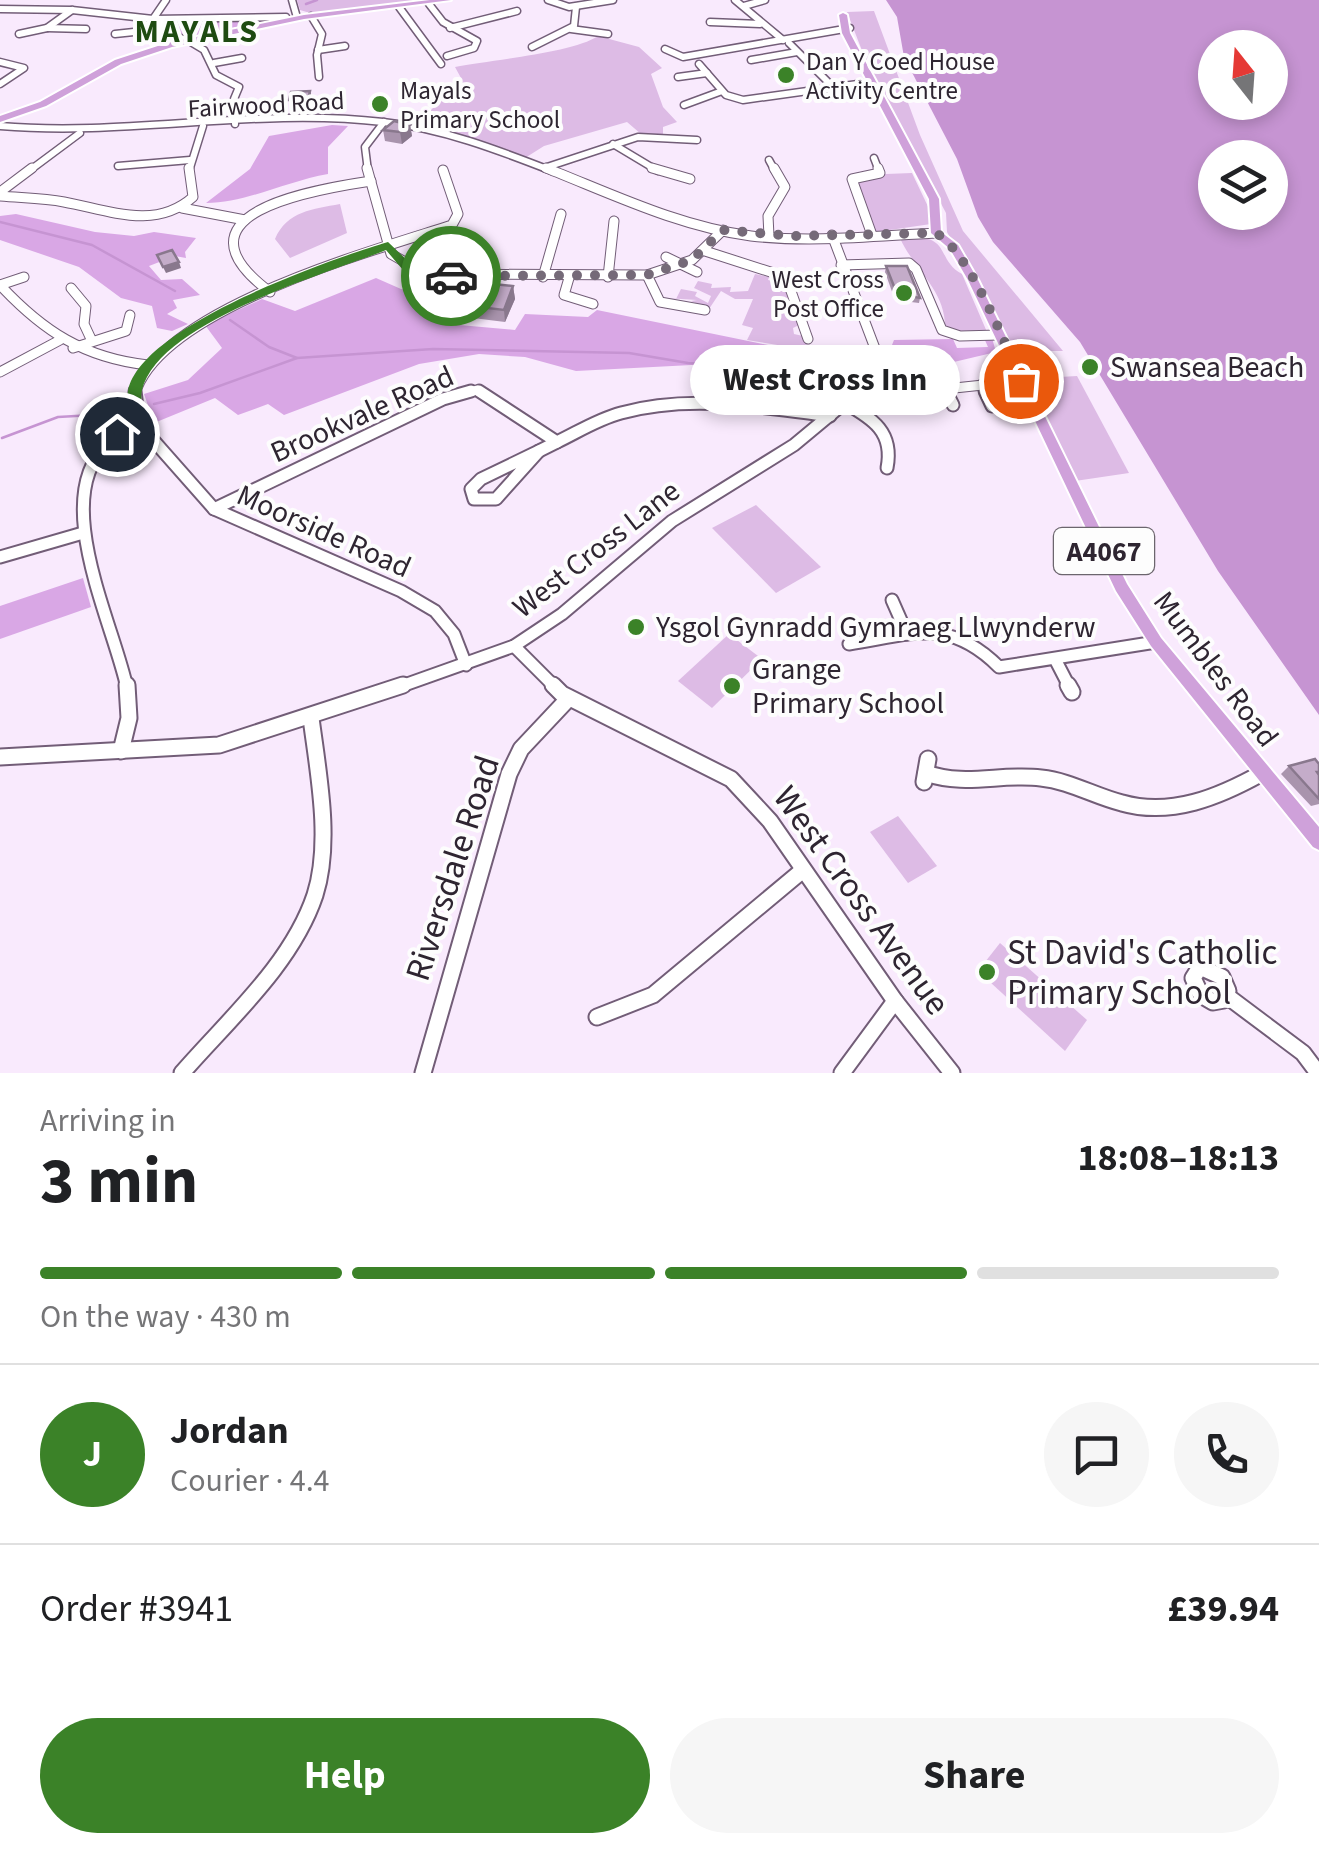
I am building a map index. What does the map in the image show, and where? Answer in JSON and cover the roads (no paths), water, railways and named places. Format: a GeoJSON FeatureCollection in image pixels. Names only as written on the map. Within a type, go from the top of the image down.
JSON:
{"type":"FeatureCollection","features":[{"type":"Feature","properties":{"kind":"main road"},"geometry":{"type":"LineString","coordinates":[[0,122],[43,104],[132,56],[297,17],[448,0]]}},
{"type":"Feature","properties":{"kind":"main road","name":"Mumbles Road"},"geometry":{"type":"LineString","coordinates":[[838,0],[872,82],[934,200],[936,233],[954,248],[1121,587],[1156,642],[1319,842]]}},
{"type":"Feature","properties":{"kind":"street"},"geometry":{"type":"LineString","coordinates":[[153,19],[166,0]]}},
{"type":"Feature","properties":{"kind":"street"},"geometry":{"type":"LineString","coordinates":[[292,0],[297,17]]}},
{"type":"Feature","properties":{"kind":"street"},"geometry":{"type":"LineString","coordinates":[[548,0],[576,7],[613,0]]}},
{"type":"Feature","properties":{"kind":"street"},"geometry":{"type":"LineString","coordinates":[[735,0],[797,52],[829,86],[830,99]]}},
{"type":"Feature","properties":{"kind":"street"},"geometry":{"type":"LineString","coordinates":[[744,6],[765,0]]}},
{"type":"Feature","properties":{"kind":"street"},"geometry":{"type":"LineString","coordinates":[[429,4],[450,28],[477,41],[474,48],[452,56]]}},
{"type":"Feature","properties":{"kind":"street"},"geometry":{"type":"LineString","coordinates":[[398,7],[441,64]]}},
{"type":"Feature","properties":{"kind":"street"},"geometry":{"type":"LineString","coordinates":[[571,29],[576,22],[576,7]]}},
{"type":"Feature","properties":{"kind":"street"},"geometry":{"type":"LineString","coordinates":[[0,8],[72,10],[153,19],[297,17],[335,48]]}},
{"type":"Feature","properties":{"kind":"street"},"geometry":{"type":"LineString","coordinates":[[0,16],[11,8]]}},
{"type":"Feature","properties":{"kind":"street"},"geometry":{"type":"LineString","coordinates":[[47,28],[72,10]]}},
{"type":"Feature","properties":{"kind":"street"},"geometry":{"type":"LineString","coordinates":[[450,28],[517,11]]}},
{"type":"Feature","properties":{"kind":"street"},"geometry":{"type":"LineString","coordinates":[[162,29],[166,19]]}},
{"type":"Feature","properties":{"kind":"street"},"geometry":{"type":"LineString","coordinates":[[710,22],[760,24]]}},
{"type":"Feature","properties":{"kind":"street"},"geometry":{"type":"LineString","coordinates":[[19,34],[47,28],[86,30]]}},
{"type":"Feature","properties":{"kind":"street"},"geometry":{"type":"LineString","coordinates":[[116,34],[162,29],[204,50],[214,63],[216,75],[240,88],[234,98],[235,124]]}},
{"type":"Feature","properties":{"kind":"street"},"geometry":{"type":"LineString","coordinates":[[534,44],[571,29],[608,34]]}},
{"type":"Feature","properties":{"kind":"street"},"geometry":{"type":"LineString","coordinates":[[666,49],[683,58],[849,31]]}},
{"type":"Feature","properties":{"kind":"street"},"geometry":{"type":"LineString","coordinates":[[319,78],[322,34]]}},
{"type":"Feature","properties":{"kind":"street"},"geometry":{"type":"LineString","coordinates":[[318,50],[346,46]]}},
{"type":"Feature","properties":{"kind":"street"},"geometry":{"type":"LineString","coordinates":[[750,59],[797,52]]}},
{"type":"Feature","properties":{"kind":"street"},"geometry":{"type":"LineString","coordinates":[[214,63],[242,58]]}},
{"type":"Feature","properties":{"kind":"street"},"geometry":{"type":"LineString","coordinates":[[0,62],[24,68],[0,84]]}},
{"type":"Feature","properties":{"kind":"street"},"geometry":{"type":"LineString","coordinates":[[699,64],[722,92],[743,100],[872,82]]}},
{"type":"Feature","properties":{"kind":"street"},"geometry":{"type":"LineString","coordinates":[[678,77],[707,73]]}},
{"type":"Feature","properties":{"kind":"street"},"geometry":{"type":"LineString","coordinates":[[684,104],[722,92]]}},
{"type":"Feature","properties":{"kind":"street","name":"Fairwood Road"},"geometry":{"type":"LineString","coordinates":[[0,122],[80,133],[314,119],[384,122],[441,133],[723,230],[769,236],[936,233]]}},
{"type":"Feature","properties":{"kind":"street"},"geometry":{"type":"LineString","coordinates":[[384,122],[364,147],[388,245],[398,261],[426,274],[543,278],[647,275],[679,267],[705,251],[723,230]]}},
{"type":"Feature","properties":{"kind":"street"},"geometry":{"type":"LineString","coordinates":[[182,208],[194,193],[188,174],[202,126]]}},
{"type":"Feature","properties":{"kind":"street"},"geometry":{"type":"LineString","coordinates":[[0,194],[80,133]]}},
{"type":"Feature","properties":{"kind":"street"},"geometry":{"type":"LineString","coordinates":[[544,168],[638,137],[697,140]]}},
{"type":"Feature","properties":{"kind":"street"},"geometry":{"type":"LineString","coordinates":[[613,144],[645,168],[663,175],[692,176],[690,180]]}},
{"type":"Feature","properties":{"kind":"street"},"geometry":{"type":"LineString","coordinates":[[872,235],[852,179],[883,173],[874,158]]}},
{"type":"Feature","properties":{"kind":"street"},"geometry":{"type":"LineString","coordinates":[[121,163],[190,160]]}},
{"type":"Feature","properties":{"kind":"street"},"geometry":{"type":"LineString","coordinates":[[769,160],[785,187],[768,216],[769,236]]}},
{"type":"Feature","properties":{"kind":"street"},"geometry":{"type":"LineString","coordinates":[[121,750],[129,696],[83,533],[85,495],[98,450],[117,434],[139,424],[135,390],[148,365],[195,325],[388,245],[439,232],[458,219],[444,170]]}},
{"type":"Feature","properties":{"kind":"street"},"geometry":{"type":"LineString","coordinates":[[270,292],[239,266],[232,253],[234,235],[245,220],[288,196],[371,181]]}},
{"type":"Feature","properties":{"kind":"street"},"geometry":{"type":"LineString","coordinates":[[0,194],[67,202],[130,216],[156,216],[182,208],[245,220]]}},
{"type":"Feature","properties":{"kind":"street"},"geometry":{"type":"LineString","coordinates":[[543,278],[561,214]]}},
{"type":"Feature","properties":{"kind":"street"},"geometry":{"type":"LineString","coordinates":[[608,278],[614,220]]}},
{"type":"Feature","properties":{"kind":"street","name":"West Cross Lane"},"geometry":{"type":"LineString","coordinates":[[0,757],[219,745],[311,718],[514,646],[562,614],[672,521],[794,445],[866,385],[876,368],[876,352],[840,265],[832,235]]}},
{"type":"Feature","properties":{"kind":"street"},"geometry":{"type":"LineString","coordinates":[[705,251],[786,277],[808,340]]}},
{"type":"Feature","properties":{"kind":"street"},"geometry":{"type":"LineString","coordinates":[[666,257],[679,267],[698,272]]}},
{"type":"Feature","properties":{"kind":"street"},"geometry":{"type":"LineString","coordinates":[[840,265],[913,264],[938,325],[948,334],[998,335]]}},
{"type":"Feature","properties":{"kind":"street"},"geometry":{"type":"LineString","coordinates":[[647,275],[660,302],[705,310]]}},
{"type":"Feature","properties":{"kind":"street"},"geometry":{"type":"LineString","coordinates":[[0,285],[24,278]]}},
{"type":"Feature","properties":{"kind":"street"},"geometry":{"type":"LineString","coordinates":[[569,278],[559,298],[593,304]]}},
{"type":"Feature","properties":{"kind":"street"},"geometry":{"type":"LineString","coordinates":[[0,285],[73,348],[104,361],[148,365]]}},
{"type":"Feature","properties":{"kind":"street"},"geometry":{"type":"LineString","coordinates":[[72,288],[86,306],[84,324],[91,339]]}},
{"type":"Feature","properties":{"kind":"street"},"geometry":{"type":"LineString","coordinates":[[73,348],[91,339],[126,332],[130,314]]}},
{"type":"Feature","properties":{"kind":"street"},"geometry":{"type":"LineString","coordinates":[[0,372],[60,340]]}},
{"type":"Feature","properties":{"kind":"street"},"geometry":{"type":"LineString","coordinates":[[953,406],[941,389],[1021,381]]}},
{"type":"Feature","properties":{"kind":"street"},"geometry":{"type":"LineString","coordinates":[[982,384],[992,406]]}},
{"type":"Feature","properties":{"kind":"street","name":"Brookvale Road"},"geometry":{"type":"LineString","coordinates":[[214,510],[442,399],[476,390],[557,442]]}},
{"type":"Feature","properties":{"kind":"street"},"geometry":{"type":"LineString","coordinates":[[845,403],[887,432],[892,448],[887,468]]}},
{"type":"Feature","properties":{"kind":"street"},"geometry":{"type":"LineString","coordinates":[[538,451],[496,500],[474,498],[470,490],[481,479],[538,451],[621,412],[730,404],[830,416]]}},
{"type":"Feature","properties":{"kind":"street","name":"Moorside Road"},"geometry":{"type":"LineString","coordinates":[[139,424],[214,510],[401,591],[435,610],[454,634],[466,664]]}},
{"type":"Feature","properties":{"kind":"street"},"geometry":{"type":"LineString","coordinates":[[0,557],[83,533]]}},
{"type":"Feature","properties":{"kind":"street"},"geometry":{"type":"LineString","coordinates":[[892,600],[907,634]]}},
{"type":"Feature","properties":{"kind":"street"},"geometry":{"type":"LineString","coordinates":[[848,644],[941,630],[962,636],[999,667],[1156,642]]}},
{"type":"Feature","properties":{"kind":"street","name":"West Cross Avenue"},"geometry":{"type":"LineString","coordinates":[[514,646],[570,698],[731,779],[770,821],[894,1002],[952,1073]]}},
{"type":"Feature","properties":{"kind":"street"},"geometry":{"type":"LineString","coordinates":[[1055,660],[1072,692]]}},
{"type":"Feature","properties":{"kind":"street","name":"Riversdale Road"},"geometry":{"type":"LineString","coordinates":[[423,1073],[509,774],[521,749],[570,698]]}},
{"type":"Feature","properties":{"kind":"street"},"geometry":{"type":"LineString","coordinates":[[182,1073],[266,974],[315,896],[320,865],[311,718]]}},
{"type":"Feature","properties":{"kind":"street"},"geometry":{"type":"LineString","coordinates":[[926,772],[970,784],[1017,778],[1049,779],[1152,809],[1213,797],[1262,774]]}},
{"type":"Feature","properties":{"kind":"street"},"geometry":{"type":"LineString","coordinates":[[597,1017],[653,995],[802,870]]}},
{"type":"Feature","properties":{"kind":"street"},"geometry":{"type":"LineString","coordinates":[[1227,996],[1303,1053],[1318,1073]]}},
{"type":"Feature","properties":{"kind":"street"},"geometry":{"type":"LineString","coordinates":[[842,1073],[894,1002]]}},
{"type":"Feature","properties":{"kind":"waterway"},"geometry":{"type":"LineString","coordinates":[[306,4],[317,0]]}},
{"type":"Feature","properties":{"kind":"waterway"},"geometry":{"type":"LineString","coordinates":[[0,222],[92,245],[175,291]]}},
{"type":"Feature","properties":{"kind":"waterway"},"geometry":{"type":"LineString","coordinates":[[230,320],[269,347],[297,358]]}},
{"type":"Feature","properties":{"kind":"waterway"},"geometry":{"type":"LineString","coordinates":[[297,358],[433,349],[629,353],[688,363],[765,367],[827,384],[866,377]]}},
{"type":"Feature","properties":{"kind":"waterway"},"geometry":{"type":"LineString","coordinates":[[874,376],[925,357],[943,361]]}},
{"type":"Feature","properties":{"kind":"waterway"},"geometry":{"type":"LineString","coordinates":[[154,404],[200,393],[297,358]]}},
{"type":"Feature","properties":{"kind":"waterway"},"geometry":{"type":"LineString","coordinates":[[2,438],[58,417],[111,414]]}},
{"type":"Feature","properties":{"kind":"place","name":"Dan Y Coed House Activity Centre"},"geometry":{"type":"Point","coordinates":[786,75]}},
{"type":"Feature","properties":{"kind":"place","name":"Mayals Primary School"},"geometry":{"type":"Point","coordinates":[380,104]}},
{"type":"Feature","properties":{"kind":"place","name":"West Cross Post Office"},"geometry":{"type":"Point","coordinates":[904,293]}},
{"type":"Feature","properties":{"kind":"place","name":"Swansea Beach"},"geometry":{"type":"Point","coordinates":[1090,367]}},
{"type":"Feature","properties":{"kind":"place","name":"West Cross Inn"},"geometry":{"type":"Point","coordinates":[1021,381]}},
{"type":"Feature","properties":{"kind":"place","name":"Ysgol Gynradd Gymraeg Llwynderw"},"geometry":{"type":"Point","coordinates":[636,627]}},
{"type":"Feature","properties":{"kind":"place","name":"Grange Primary School"},"geometry":{"type":"Point","coordinates":[732,686]}},
{"type":"Feature","properties":{"kind":"place","name":"St David's Catholic Primary School"},"geometry":{"type":"Point","coordinates":[987,972]}},
{"type":"Feature","properties":{"kind":"district","name":"MAYALS"},"geometry":{"type":"Point","coordinates":[197,31]}}]}
